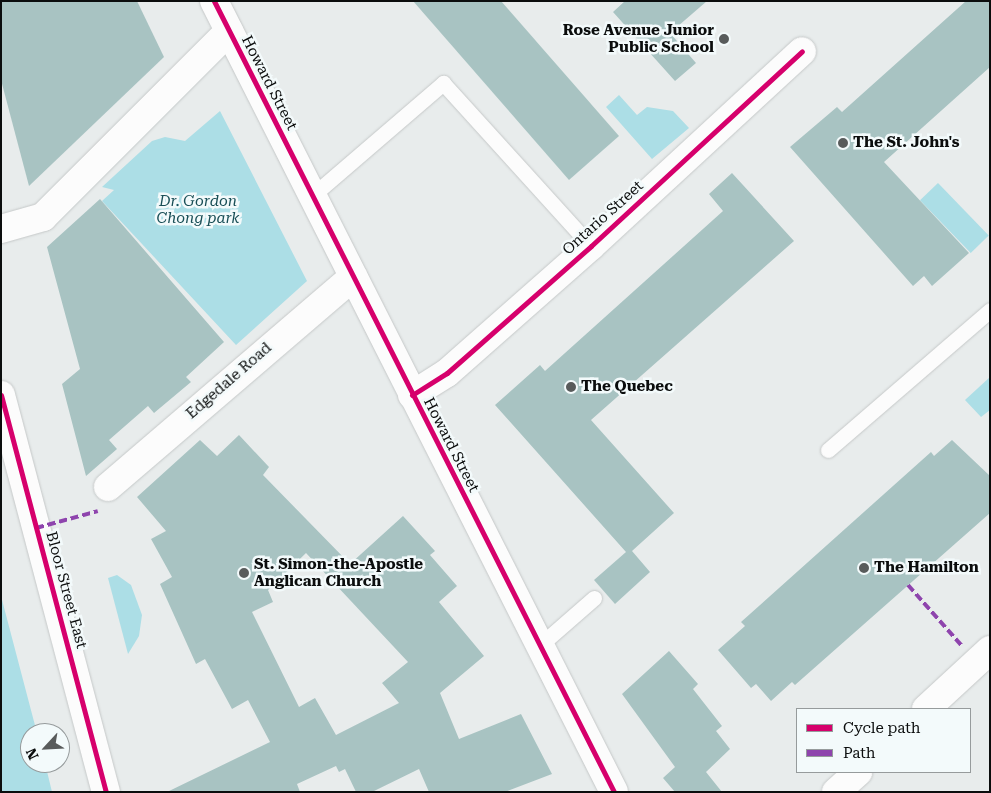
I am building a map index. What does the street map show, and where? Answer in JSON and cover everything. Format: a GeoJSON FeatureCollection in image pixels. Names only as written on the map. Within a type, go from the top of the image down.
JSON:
{"type":"FeatureCollection","features":[{"type":"Feature","properties":{"kind":"street","name":"Howard Street"},"geometry":{"type":"LineString","coordinates":[[214,1],[614,792]]}},
{"type":"Feature","properties":{"kind":"street"},"geometry":{"type":"LineString","coordinates":[[1,229],[43,216],[229,31]]}},
{"type":"Feature","properties":{"kind":"street","name":"Ontario Street"},"geometry":{"type":"LineString","coordinates":[[412,395],[447,373],[591,246],[802,51]]}},
{"type":"Feature","properties":{"kind":"street","name":"Edgedale Road"},"geometry":{"type":"LineString","coordinates":[[108,487],[353,277]]}},
{"type":"Feature","properties":{"kind":"street","name":"Bloor Street East"},"geometry":{"type":"LineString","coordinates":[[1,395],[106,792]]}},
{"type":"Feature","properties":{"kind":"street"},"geometry":{"type":"LineString","coordinates":[[927,708],[990,650]]}},
{"type":"Feature","properties":{"kind":"street"},"geometry":{"type":"LineString","coordinates":[[836,792],[857,773]]}},
{"type":"Feature","properties":{"kind":"lane"},"geometry":{"type":"LineString","coordinates":[[313,195],[443,83],[591,246]]}},
{"type":"Feature","properties":{"kind":"lane"},"geometry":{"type":"LineString","coordinates":[[828,450],[990,310]]}},
{"type":"Feature","properties":{"kind":"lane"},"geometry":{"type":"LineString","coordinates":[[539,646],[594,598]]}},
{"type":"Feature","properties":{"kind":"green space"},"geometry":{"type":"Polygon","coordinates":[[[619,95],[637,115],[647,107],[673,111],[689,128],[652,159],[606,107],[619,95]]]}},
{"type":"Feature","properties":{"kind":"green space","name":"Dr. Gordon Chong park"},"geometry":{"type":"Polygon","coordinates":[[[220,111],[307,281],[236,345],[102,201],[114,190],[102,187],[152,141],[165,137],[185,141],[220,111]]]}},
{"type":"Feature","properties":{"kind":"green space"},"geometry":{"type":"Polygon","coordinates":[[[938,183],[989,236],[971,253],[920,200],[938,183]]]}},
{"type":"Feature","properties":{"kind":"green space"},"geometry":{"type":"Polygon","coordinates":[[[990,377],[990,410],[981,417],[965,400],[990,377]]]}},
{"type":"Feature","properties":{"kind":"green space"},"geometry":{"type":"Polygon","coordinates":[[[117,575],[131,585],[142,615],[139,636],[128,654],[108,578],[117,575]]]}},
{"type":"Feature","properties":{"kind":"green space"},"geometry":{"type":"Polygon","coordinates":[[[1,596],[34,723],[20,723],[20,773],[47,773],[52,792],[1,792],[1,596]]]}},
{"type":"Feature","properties":{"kind":"building"},"geometry":{"type":"Polygon","coordinates":[[[1,1],[137,1],[164,57],[29,186],[1,80],[1,1]]]}},
{"type":"Feature","properties":{"kind":"building"},"geometry":{"type":"Polygon","coordinates":[[[413,1],[501,1],[619,136],[569,180],[413,1]]]}},
{"type":"Feature","properties":{"kind":"building"},"geometry":{"type":"Polygon","coordinates":[[[625,1],[707,1],[670,33],[696,63],[675,81],[613,12],[625,1]]]}},
{"type":"Feature","properties":{"kind":"building","name":"The St. John's"},"geometry":{"type":"Polygon","coordinates":[[[966,1],[990,1],[990,67],[884,162],[969,253],[932,286],[924,276],[913,286],[790,147],[837,107],[842,112],[966,1]]]}},
{"type":"Feature","properties":{"kind":"building","name":"The Quebec"},"geometry":{"type":"Polygon","coordinates":[[[732,173],[794,241],[591,420],[674,513],[632,551],[650,572],[615,604],[594,580],[626,552],[495,405],[540,365],[545,371],[723,211],[709,194],[732,173]]]}},
{"type":"Feature","properties":{"kind":"building"},"geometry":{"type":"Polygon","coordinates":[[[100,199],[224,342],[186,377],[191,382],[154,413],[148,406],[109,440],[117,449],[86,476],[62,384],[80,369],[47,247],[100,199]]]}},
{"type":"Feature","properties":{"kind":"building"},"geometry":{"type":"Polygon","coordinates":[[[239,435],[269,467],[263,475],[350,564],[403,516],[435,551],[430,555],[457,586],[439,602],[484,656],[440,693],[459,739],[521,714],[552,774],[505,792],[429,792],[419,769],[372,792],[356,792],[345,769],[339,772],[336,766],[297,784],[300,792],[167,792],[270,742],[248,700],[232,709],[205,659],[196,664],[160,584],[172,577],[151,539],[166,531],[137,497],[200,440],[217,456],[239,435]],[[306,553],[268,590],[273,602],[252,612],[299,707],[315,698],[336,735],[399,703],[382,683],[408,662],[306,553]]]}},
{"type":"Feature","properties":{"kind":"building","name":"The Hamilton"},"geometry":{"type":"Polygon","coordinates":[[[952,440],[990,476],[990,513],[795,685],[792,682],[771,701],[756,684],[751,688],[718,650],[745,626],[741,622],[931,452],[934,456],[952,440]]]}},
{"type":"Feature","properties":{"kind":"building"},"geometry":{"type":"Polygon","coordinates":[[[669,651],[698,684],[693,689],[722,726],[716,731],[730,749],[706,772],[722,792],[675,792],[663,778],[675,767],[622,694],[669,651]]]}},
{"type":"Feature","properties":{"kind":"marked path"},"geometry":{"type":"LineString","coordinates":[[36,528],[98,511]]}},
{"type":"Feature","properties":{"kind":"marked path"},"geometry":{"type":"LineString","coordinates":[[908,585],[962,646]]}},
{"type":"Feature","properties":{"kind":"cycle path"},"geometry":{"type":"LineString","coordinates":[[214,1],[614,792]]}},
{"type":"Feature","properties":{"kind":"cycle path"},"geometry":{"type":"LineString","coordinates":[[412,395],[447,373],[591,246],[802,51]]}},
{"type":"Feature","properties":{"kind":"cycle path"},"geometry":{"type":"LineString","coordinates":[[1,395],[106,792]]}},
{"type":"Feature","properties":{"kind":"place","name":"Rose Avenue Junior Public School"},"geometry":{"type":"Point","coordinates":[724,39]}},
{"type":"Feature","properties":{"kind":"place","name":"The St. John's"},"geometry":{"type":"Point","coordinates":[843,143]}},
{"type":"Feature","properties":{"kind":"place","name":"The Quebec"},"geometry":{"type":"Point","coordinates":[571,387]}},
{"type":"Feature","properties":{"kind":"place","name":"The Hamilton"},"geometry":{"type":"Point","coordinates":[864,568]}},
{"type":"Feature","properties":{"kind":"place","name":"St. Simon-the-Apostle Anglican Church"},"geometry":{"type":"Point","coordinates":[244,573]}}]}
